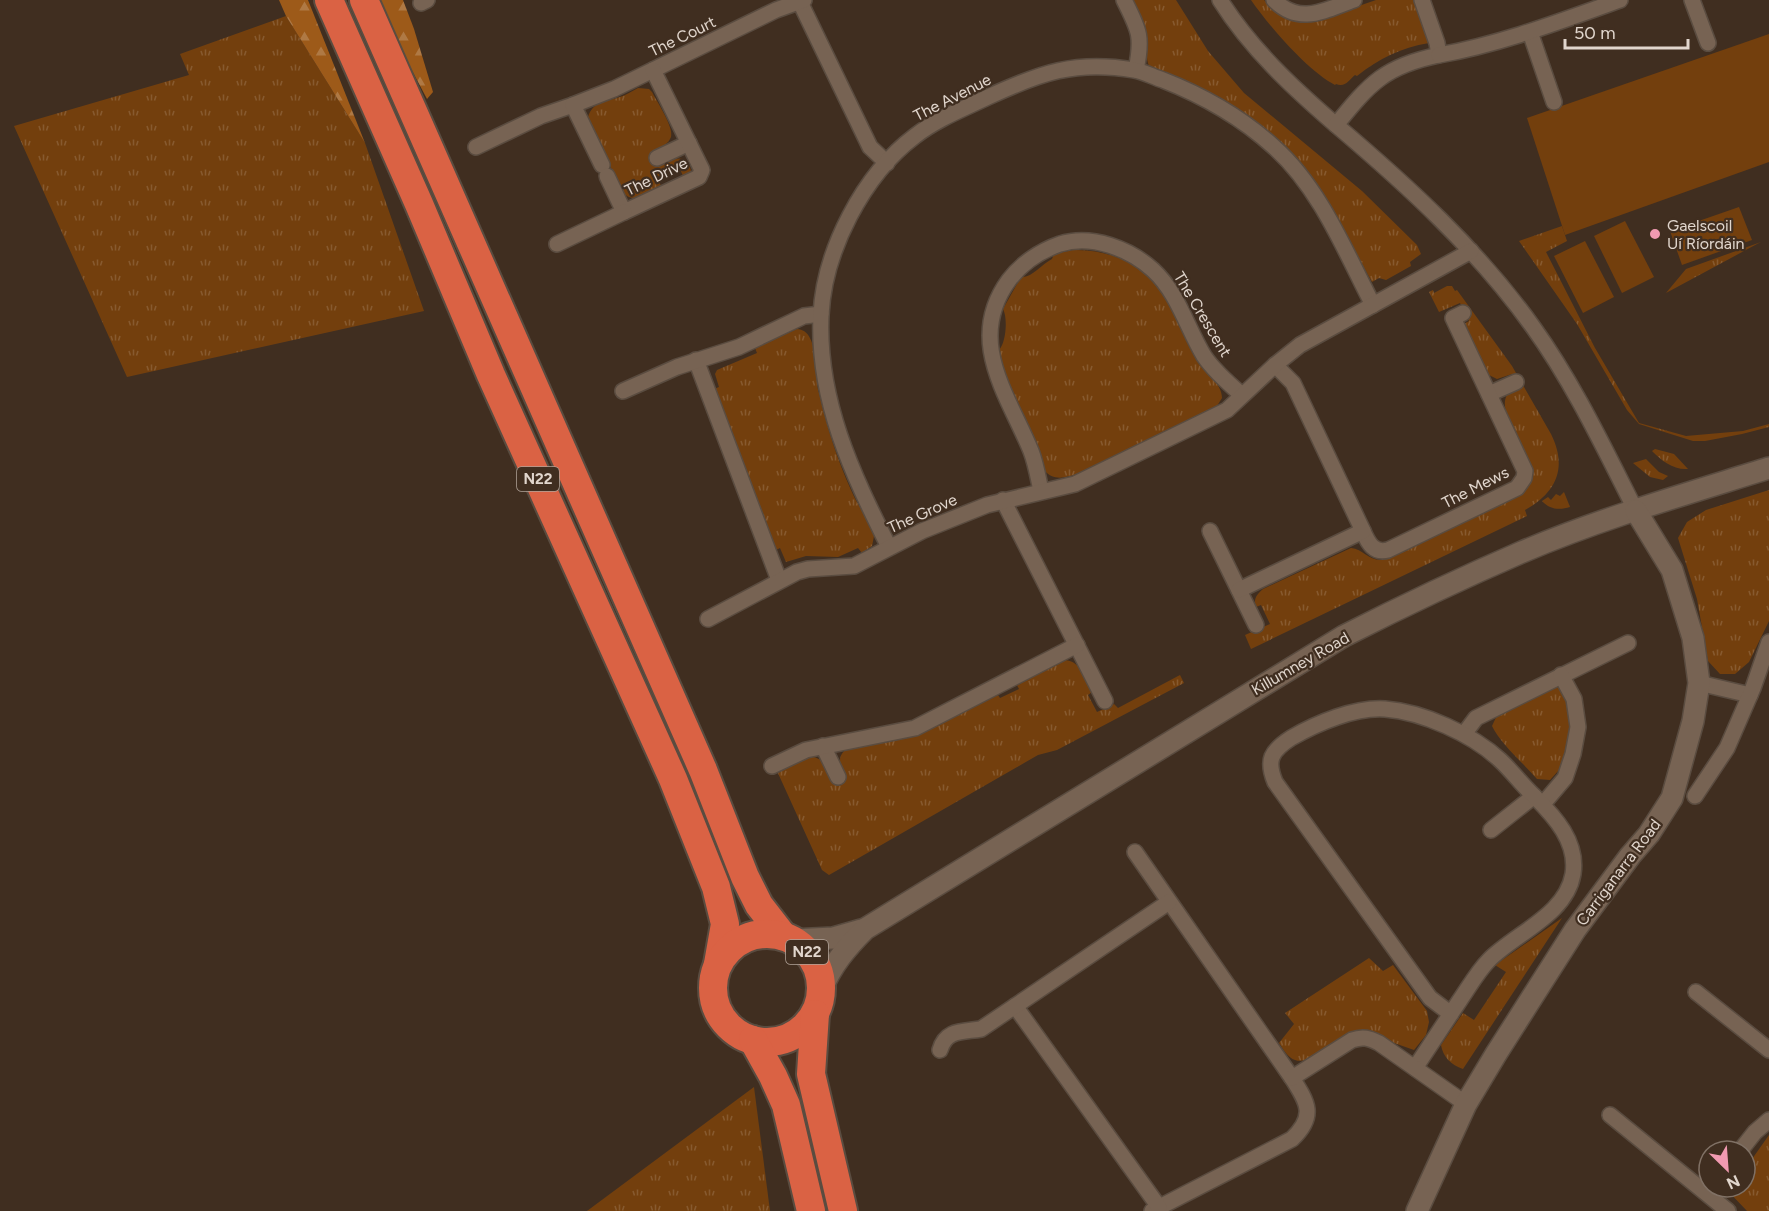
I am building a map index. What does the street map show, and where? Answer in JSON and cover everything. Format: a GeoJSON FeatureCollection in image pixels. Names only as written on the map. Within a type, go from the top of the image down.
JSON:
{"type":"FeatureCollection","features":[{"type":"Feature","properties":{"kind":"highway","name":"N22"},"geometry":{"type":"LineString","coordinates":[[329,0],[491,375],[673,779],[718,896],[725,924],[713,979],[713,995],[717,1011],[738,1034],[753,1040],[773,1076],[786,1105],[811,1211]]}},
{"type":"Feature","properties":{"kind":"highway","name":"N22"},"geometry":{"type":"LineString","coordinates":[[363,0],[703,770],[759,905],[788,938],[804,949],[814,961],[820,975],[811,1074],[843,1211]]}},
{"type":"Feature","properties":{"kind":"highway","name":"N22"},"geometry":{"type":"LineString","coordinates":[[718,964],[727,951],[739,942],[760,935],[788,938]]}},
{"type":"Feature","properties":{"kind":"highway"},"geometry":{"type":"LineString","coordinates":[[753,1040],[771,1042],[789,1038],[804,1028],[818,1002]]}},
{"type":"Feature","properties":{"kind":"street"},"geometry":{"type":"LineString","coordinates":[[1124,0],[1139,32],[1140,50],[1136,70]]}},
{"type":"Feature","properties":{"kind":"street"},"geometry":{"type":"LineString","coordinates":[[1220,0],[1240,30],[1261,55],[1417,196],[1471,251],[1520,309],[1557,363],[1594,428],[1636,511]]}},
{"type":"Feature","properties":{"kind":"street"},"geometry":{"type":"LineString","coordinates":[[1274,0],[1293,13],[1312,15],[1354,0]]}},
{"type":"Feature","properties":{"kind":"street"},"geometry":{"type":"LineString","coordinates":[[1422,0],[1439,55]]}},
{"type":"Feature","properties":{"kind":"street"},"geometry":{"type":"LineString","coordinates":[[1336,125],[1362,93],[1382,75],[1401,65],[1467,50],[1530,32],[1602,3],[1620,0]]}},
{"type":"Feature","properties":{"kind":"street"},"geometry":{"type":"LineString","coordinates":[[1692,0],[1708,43]]}},
{"type":"Feature","properties":{"kind":"street"},"geometry":{"type":"LineString","coordinates":[[802,1],[870,147],[887,163]]}},
{"type":"Feature","properties":{"kind":"street","name":"The Court"},"geometry":{"type":"LineString","coordinates":[[573,105],[614,90],[776,10],[802,1]]}},
{"type":"Feature","properties":{"kind":"street"},"geometry":{"type":"LineString","coordinates":[[1530,32],[1554,102]]}},
{"type":"Feature","properties":{"kind":"street","name":"The Avenue"},"geometry":{"type":"LineString","coordinates":[[889,547],[849,465],[834,421],[823,370],[821,314],[831,258],[841,232],[860,199],[887,163],[908,141],[928,127],[1022,82],[1063,68],[1084,66],[1136,70],[1186,89],[1231,114],[1276,148],[1293,167],[1322,208],[1373,304]]}},
{"type":"Feature","properties":{"kind":"street","name":"The Drive"},"geometry":{"type":"LineString","coordinates":[[573,105],[624,212],[699,177],[702,170],[653,70]]}},
{"type":"Feature","properties":{"kind":"street"},"geometry":{"type":"LineString","coordinates":[[476,147],[541,116],[573,105]]}},
{"type":"Feature","properties":{"kind":"street"},"geometry":{"type":"LineString","coordinates":[[657,158],[689,142]]}},
{"type":"Feature","properties":{"kind":"street"},"geometry":{"type":"LineString","coordinates":[[557,244],[624,212]]}},
{"type":"Feature","properties":{"kind":"street","name":"The Crescent"},"geometry":{"type":"LineString","coordinates":[[1041,491],[1031,451],[995,373],[992,359],[991,321],[1000,291],[1014,273],[1042,252],[1060,244],[1090,242],[1131,254],[1144,262],[1170,289],[1205,358],[1242,396]]}},
{"type":"Feature","properties":{"kind":"street"},"geometry":{"type":"LineString","coordinates":[[1104,701],[1003,500],[1067,486],[1085,479],[1227,411],[1275,365],[1300,345],[1471,251]]}},
{"type":"Feature","properties":{"kind":"street","name":"The Mews"},"geometry":{"type":"LineString","coordinates":[[1275,365],[1293,383],[1363,531],[1374,548],[1383,552],[1521,484],[1525,471],[1453,318],[1463,313]]}},
{"type":"Feature","properties":{"kind":"street"},"geometry":{"type":"LineString","coordinates":[[623,391],[666,370],[739,347],[804,316],[821,314]]}},
{"type":"Feature","properties":{"kind":"street"},"geometry":{"type":"LineString","coordinates":[[696,360],[779,580]]}},
{"type":"Feature","properties":{"kind":"street"},"geometry":{"type":"LineString","coordinates":[[1489,394],[1516,382]]}},
{"type":"Feature","properties":{"kind":"street","name":"Killumney Road"},"geometry":{"type":"LineString","coordinates":[[818,1002],[828,974],[844,949],[865,929],[1344,636],[1524,551],[1636,511],[1769,468]]}},
{"type":"Feature","properties":{"kind":"street","name":"The Grove"},"geometry":{"type":"LineString","coordinates":[[708,619],[802,570],[854,566],[939,523],[1003,500]]}},
{"type":"Feature","properties":{"kind":"street","name":"Carriganarra Road"},"geometry":{"type":"LineString","coordinates":[[1417,1211],[1466,1104],[1575,930],[1649,834],[1672,798],[1688,739],[1699,683],[1693,638],[1672,570],[1636,511]]}},
{"type":"Feature","properties":{"kind":"street"},"geometry":{"type":"LineString","coordinates":[[1210,531],[1256,625]]}},
{"type":"Feature","properties":{"kind":"street"},"geometry":{"type":"LineString","coordinates":[[1239,590],[1363,531]]}},
{"type":"Feature","properties":{"kind":"street"},"geometry":{"type":"LineString","coordinates":[[1695,796],[1727,748],[1769,642]]}},
{"type":"Feature","properties":{"kind":"street"},"geometry":{"type":"LineString","coordinates":[[1464,734],[1476,718],[1628,643]]}},
{"type":"Feature","properties":{"kind":"street"},"geometry":{"type":"LineString","coordinates":[[772,766],[799,752],[915,728],[1077,645]]}},
{"type":"Feature","properties":{"kind":"street"},"geometry":{"type":"LineString","coordinates":[[1491,830],[1538,800],[1565,778],[1573,754],[1578,727],[1574,699],[1561,675]]}},
{"type":"Feature","properties":{"kind":"street"},"geometry":{"type":"LineString","coordinates":[[1699,683],[1749,695]]}},
{"type":"Feature","properties":{"kind":"street"},"geometry":{"type":"LineString","coordinates":[[1414,1068],[1451,1014],[1488,960],[1552,910],[1564,896],[1573,876],[1574,854],[1565,834],[1538,800],[1500,760],[1464,734],[1405,712],[1384,709],[1361,711],[1310,728],[1289,739],[1272,753],[1269,768],[1275,782],[1430,998],[1451,1014]]}},
{"type":"Feature","properties":{"kind":"street"},"geometry":{"type":"LineString","coordinates":[[823,746],[838,777]]}},
{"type":"Feature","properties":{"kind":"street"},"geometry":{"type":"LineString","coordinates":[[1015,1006],[1156,1209],[1292,1139],[1303,1128],[1308,1111],[1305,1098],[1135,852]]}},
{"type":"Feature","properties":{"kind":"street"},"geometry":{"type":"LineString","coordinates":[[940,1050],[942,1043],[956,1031],[981,1029],[1169,902]]}},
{"type":"Feature","properties":{"kind":"street","name":"Killumney Road"},"geometry":{"type":"LineString","coordinates":[[788,938],[833,938],[865,929]]}},
{"type":"Feature","properties":{"kind":"street"},"geometry":{"type":"LineString","coordinates":[[1696,992],[1769,1050]]}},
{"type":"Feature","properties":{"kind":"street"},"geometry":{"type":"LineString","coordinates":[[1292,1078],[1359,1037],[1368,1038],[1379,1043],[1466,1104]]}},
{"type":"Feature","properties":{"kind":"street"},"geometry":{"type":"LineString","coordinates":[[1610,1115],[1697,1180]]}},
{"type":"Feature","properties":{"kind":"street"},"geometry":{"type":"LineString","coordinates":[[1749,1139],[1769,1120]]}},
{"type":"Feature","properties":{"kind":"street"},"geometry":{"type":"LineString","coordinates":[[1718,1199],[1728,1211]]}},
{"type":"Feature","properties":{"kind":"green space"},"geometry":{"type":"Polygon","coordinates":[[[279,0],[308,0],[365,143],[286,16],[279,0]]]}},
{"type":"Feature","properties":{"kind":"green space"},"geometry":{"type":"Polygon","coordinates":[[[378,0],[403,0],[433,92],[427,99],[388,25],[378,0]]]}},
{"type":"Feature","properties":{"kind":"green space"},"geometry":{"type":"Polygon","coordinates":[[[1132,0],[1176,0],[1208,51],[1244,93],[1362,191],[1417,245],[1421,254],[1410,262],[1411,266],[1386,280],[1379,278],[1372,282],[1324,196],[1302,165],[1278,139],[1221,98],[1149,66],[1145,27],[1132,0]]]}},
{"type":"Feature","properties":{"kind":"green space"},"geometry":{"type":"Polygon","coordinates":[[[1251,0],[1264,0],[1278,13],[1300,21],[1324,18],[1376,0],[1415,0],[1429,43],[1391,55],[1357,76],[1355,75],[1344,84],[1335,85],[1313,69],[1290,47],[1251,0]]]}},
{"type":"Feature","properties":{"kind":"green space"},"geometry":{"type":"Polygon","coordinates":[[[286,16],[365,143],[424,311],[127,377],[14,126],[189,75],[180,54],[286,16]]]}},
{"type":"Feature","properties":{"kind":"green space"},"geometry":{"type":"Polygon","coordinates":[[[1769,34],[1769,162],[1565,235],[1527,118],[1769,34]]]}},
{"type":"Feature","properties":{"kind":"green space"},"geometry":{"type":"Polygon","coordinates":[[[638,88],[649,89],[652,92],[670,127],[670,140],[652,152],[658,165],[673,159],[682,159],[689,165],[691,171],[684,178],[679,167],[657,177],[662,188],[631,198],[622,192],[588,117],[597,105],[638,88]]]}},
{"type":"Feature","properties":{"kind":"green space"},"geometry":{"type":"Polygon","coordinates":[[[1739,207],[1752,240],[1682,265],[1670,231],[1739,207]]]}},
{"type":"Feature","properties":{"kind":"green space"},"geometry":{"type":"Polygon","coordinates":[[[1625,221],[1654,277],[1622,293],[1594,236],[1625,221]]]}},
{"type":"Feature","properties":{"kind":"green space"},"geometry":{"type":"Polygon","coordinates":[[[1562,226],[1567,241],[1546,252],[1595,348],[1639,423],[1686,436],[1743,431],[1769,424],[1769,427],[1705,441],[1693,441],[1639,424],[1627,410],[1577,324],[1519,241],[1562,226]]]}},
{"type":"Feature","properties":{"kind":"green space"},"geometry":{"type":"Polygon","coordinates":[[[1585,241],[1614,297],[1583,313],[1554,256],[1585,241]]]}},
{"type":"Feature","properties":{"kind":"green space"},"geometry":{"type":"Polygon","coordinates":[[[1761,242],[1757,244],[1666,293],[1686,269],[1761,242]]]}},
{"type":"Feature","properties":{"kind":"green space"},"geometry":{"type":"Polygon","coordinates":[[[1073,250],[1101,252],[1114,256],[1138,268],[1148,277],[1166,299],[1197,361],[1216,382],[1222,398],[1215,409],[1077,474],[1059,478],[1051,476],[1044,470],[1035,439],[1006,381],[999,350],[1006,330],[1003,309],[1021,277],[1033,273],[1052,259],[1054,254],[1073,250]]]}},
{"type":"Feature","properties":{"kind":"green space"},"geometry":{"type":"Polygon","coordinates":[[[1447,286],[1452,286],[1455,291],[1457,290],[1512,366],[1551,434],[1558,458],[1556,478],[1545,496],[1525,510],[1527,516],[1251,649],[1245,635],[1270,624],[1261,605],[1256,607],[1255,604],[1256,597],[1263,589],[1351,548],[1373,559],[1382,560],[1521,494],[1531,482],[1528,460],[1511,424],[1505,404],[1507,395],[1519,387],[1512,374],[1497,379],[1486,372],[1464,324],[1469,321],[1460,303],[1439,312],[1429,292],[1433,290],[1434,293],[1447,286]]]}},
{"type":"Feature","properties":{"kind":"green space"},"geometry":{"type":"Polygon","coordinates":[[[797,329],[804,331],[813,345],[819,393],[825,418],[841,467],[874,536],[872,546],[862,553],[858,548],[838,557],[806,556],[786,562],[780,548],[774,551],[714,389],[719,387],[715,374],[717,370],[757,353],[755,348],[797,329]]]}},
{"type":"Feature","properties":{"kind":"green space"},"geometry":{"type":"Polygon","coordinates":[[[1655,449],[1674,454],[1688,469],[1668,464],[1652,451],[1655,449]]]}},
{"type":"Feature","properties":{"kind":"green space"},"geometry":{"type":"Polygon","coordinates":[[[1646,459],[1659,472],[1668,476],[1663,480],[1650,477],[1633,463],[1646,459]]]}},
{"type":"Feature","properties":{"kind":"green space"},"geometry":{"type":"Polygon","coordinates":[[[1769,490],[1769,621],[1749,662],[1735,674],[1720,674],[1708,661],[1697,599],[1678,538],[1687,522],[1706,510],[1769,490]]]}},
{"type":"Feature","properties":{"kind":"green space"},"geometry":{"type":"Polygon","coordinates":[[[1564,492],[1570,507],[1555,508],[1542,501],[1548,497],[1551,500],[1556,494],[1560,496],[1564,492]]]}},
{"type":"Feature","properties":{"kind":"green space"},"geometry":{"type":"Polygon","coordinates":[[[1065,660],[1079,667],[1092,692],[1088,695],[1097,712],[1114,704],[1118,708],[1180,675],[1184,683],[1057,750],[1038,755],[829,875],[822,870],[777,771],[812,756],[821,760],[831,780],[844,773],[840,758],[845,750],[921,733],[998,695],[1000,698],[1019,689],[1017,685],[1065,660]]]}},
{"type":"Feature","properties":{"kind":"green space"},"geometry":{"type":"Polygon","coordinates":[[[1557,683],[1570,703],[1571,732],[1559,770],[1550,780],[1537,779],[1506,746],[1492,726],[1499,711],[1557,683]]]}},
{"type":"Feature","properties":{"kind":"green space"},"geometry":{"type":"Polygon","coordinates":[[[1562,918],[1463,1069],[1451,1063],[1441,1045],[1463,1013],[1474,1020],[1506,972],[1495,965],[1562,918]]]}},
{"type":"Feature","properties":{"kind":"green space"},"geometry":{"type":"Polygon","coordinates":[[[1369,958],[1383,971],[1393,965],[1427,1011],[1429,1022],[1426,1035],[1414,1050],[1360,1031],[1319,1056],[1302,1061],[1290,1057],[1279,1043],[1294,1024],[1285,1013],[1369,958]]]}},
{"type":"Feature","properties":{"kind":"green space"},"geometry":{"type":"Polygon","coordinates":[[[754,1087],[770,1211],[587,1211],[754,1087]]]}},
{"type":"Feature","properties":{"kind":"green space"},"geometry":{"type":"Polygon","coordinates":[[[1769,1135],[1769,1211],[1747,1211],[1736,1199],[1757,1199],[1757,1152],[1769,1135]]]}},
{"type":"Feature","properties":{"kind":"place","name":"Gaelscoil Uí Ríordáin"},"geometry":{"type":"Point","coordinates":[1655,234]}}]}
